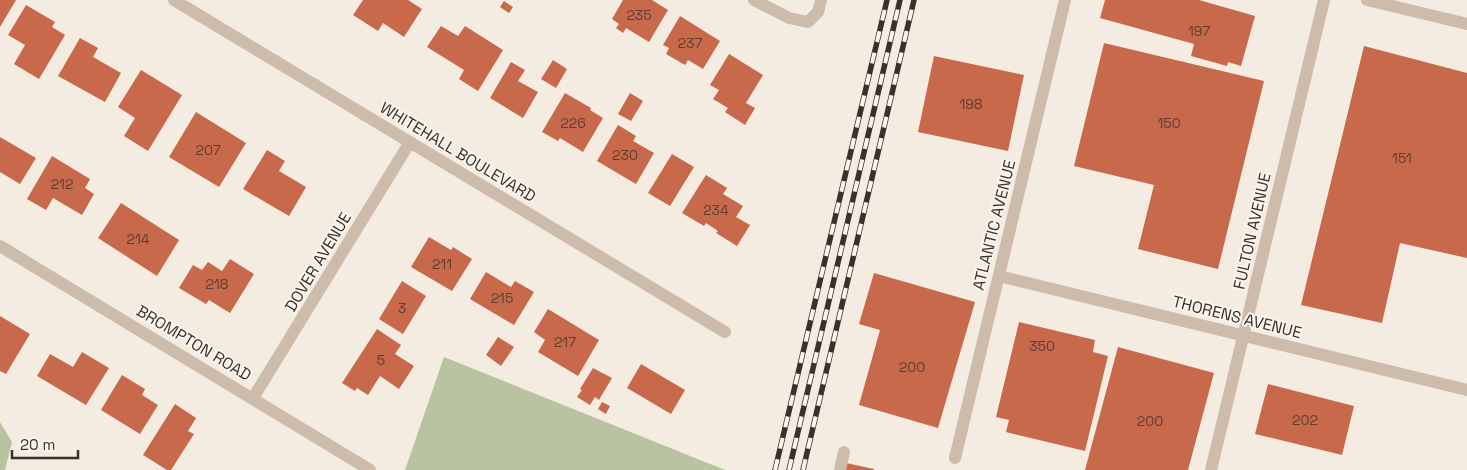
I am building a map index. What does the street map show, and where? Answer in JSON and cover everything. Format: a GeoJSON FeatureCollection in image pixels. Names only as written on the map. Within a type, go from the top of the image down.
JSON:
{"type":"FeatureCollection","features":[{"type":"Feature","properties":{"kind":"street","name":"WHITEHALL BOULEVARD"},"geometry":{"type":"LineString","coordinates":[[174,0],[725,332]]}},
{"type":"Feature","properties":{"kind":"street"},"geometry":{"type":"LineString","coordinates":[[754,0],[789,18],[808,22],[818,12],[821,0]]}},
{"type":"Feature","properties":{"kind":"street","name":"ATLANTIC AVENUE"},"geometry":{"type":"LineString","coordinates":[[955,458],[1065,0]]}},
{"type":"Feature","properties":{"kind":"street","name":"FULTON AVENUE"},"geometry":{"type":"LineString","coordinates":[[1211,470],[1324,0]]}},
{"type":"Feature","properties":{"kind":"street"},"geometry":{"type":"LineString","coordinates":[[1367,0],[1467,24]]}},
{"type":"Feature","properties":{"kind":"street","name":"DOVER AVENUE"},"geometry":{"type":"LineString","coordinates":[[253,398],[410,142]]}},
{"type":"Feature","properties":{"kind":"street","name":"BROMPTON ROAD"},"geometry":{"type":"LineString","coordinates":[[0,246],[370,470]]}},
{"type":"Feature","properties":{"kind":"street","name":"THORENS AVENUE"},"geometry":{"type":"LineString","coordinates":[[998,276],[1467,390]]}},
{"type":"Feature","properties":{"kind":"street"},"geometry":{"type":"LineString","coordinates":[[840,470],[844,452]]}},
{"type":"Feature","properties":{"kind":"green space"},"geometry":{"type":"Polygon","coordinates":[[[444,357],[725,470],[405,470],[444,357]]]}},
{"type":"Feature","properties":{"kind":"green space"},"geometry":{"type":"Polygon","coordinates":[[[0,422],[12,442],[5,470],[0,470],[0,422]]]}},
{"type":"Feature","properties":{"kind":"building"},"geometry":{"type":"Polygon","coordinates":[[[0,0],[16,0],[0,27],[0,0]]]}},
{"type":"Feature","properties":{"kind":"building"},"geometry":{"type":"Polygon","coordinates":[[[363,0],[408,0],[422,9],[404,37],[383,23],[378,31],[353,15],[363,0]]]}},
{"type":"Feature","properties":{"kind":"building"},"geometry":{"type":"Polygon","coordinates":[[[623,0],[652,0],[668,10],[649,42],[626,28],[623,33],[616,28],[619,24],[612,19],[623,0]]]}},
{"type":"Feature","properties":{"kind":"building"},"geometry":{"type":"Polygon","coordinates":[[[1105,0],[1199,0],[1255,16],[1241,66],[1228,62],[1227,66],[1191,56],[1194,44],[1100,18],[1105,0]]]}},
{"type":"Feature","properties":{"kind":"building"},"geometry":{"type":"Polygon","coordinates":[[[504,1],[513,7],[509,13],[500,7],[504,1]]]}},
{"type":"Feature","properties":{"kind":"building"},"geometry":{"type":"Polygon","coordinates":[[[26,5],[55,22],[52,27],[65,35],[39,79],[14,64],[25,45],[8,35],[26,5]]]}},
{"type":"Feature","properties":{"kind":"building"},"geometry":{"type":"Polygon","coordinates":[[[680,16],[720,41],[703,69],[688,60],[685,65],[666,54],[669,48],[663,45],[680,16]]]}},
{"type":"Feature","properties":{"kind":"building"},"geometry":{"type":"Polygon","coordinates":[[[441,26],[458,36],[465,26],[503,50],[478,91],[459,79],[464,70],[427,47],[441,26]]]}},
{"type":"Feature","properties":{"kind":"building"},"geometry":{"type":"Polygon","coordinates":[[[80,38],[98,48],[93,57],[121,73],[105,102],[58,76],[80,38]]]}},
{"type":"Feature","properties":{"kind":"building"},"geometry":{"type":"Polygon","coordinates":[[[1104,43],[1264,81],[1218,269],[1138,249],[1154,185],[1074,166],[1104,43]]]}},
{"type":"Feature","properties":{"kind":"building"},"geometry":{"type":"Polygon","coordinates":[[[1364,46],[1467,73],[1467,258],[1400,243],[1382,323],[1301,305],[1364,46]]]}},
{"type":"Feature","properties":{"kind":"building"},"geometry":{"type":"Polygon","coordinates":[[[729,54],[763,75],[746,103],[755,108],[745,125],[725,112],[728,108],[713,99],[719,90],[710,85],[729,54]]]}},
{"type":"Feature","properties":{"kind":"building"},"geometry":{"type":"Polygon","coordinates":[[[934,56],[1024,75],[1008,151],[918,132],[934,56]]]}},
{"type":"Feature","properties":{"kind":"building"},"geometry":{"type":"Polygon","coordinates":[[[553,60],[567,69],[556,88],[541,79],[553,60]]]}},
{"type":"Feature","properties":{"kind":"building"},"geometry":{"type":"Polygon","coordinates":[[[511,62],[525,70],[518,81],[538,92],[523,118],[490,98],[511,62]]]}},
{"type":"Feature","properties":{"kind":"building"},"geometry":{"type":"Polygon","coordinates":[[[141,70],[182,95],[148,151],[124,136],[135,118],[118,107],[141,70]]]}},
{"type":"Feature","properties":{"kind":"building"},"geometry":{"type":"Polygon","coordinates":[[[565,93],[591,108],[590,110],[603,118],[583,152],[560,138],[558,141],[542,132],[565,93]]]}},
{"type":"Feature","properties":{"kind":"building"},"geometry":{"type":"Polygon","coordinates":[[[630,93],[643,101],[631,121],[618,114],[630,93]]]}},
{"type":"Feature","properties":{"kind":"building"},"geometry":{"type":"Polygon","coordinates":[[[196,112],[246,143],[219,187],[169,157],[196,112]]]}},
{"type":"Feature","properties":{"kind":"building"},"geometry":{"type":"Polygon","coordinates":[[[618,125],[636,136],[633,141],[654,153],[636,184],[597,161],[618,125]]]}},
{"type":"Feature","properties":{"kind":"building"},"geometry":{"type":"Polygon","coordinates":[[[0,137],[36,158],[20,184],[0,172],[0,137]]]}},
{"type":"Feature","properties":{"kind":"building"},"geometry":{"type":"Polygon","coordinates":[[[267,150],[285,161],[279,171],[306,187],[289,216],[243,189],[267,150]]]}},
{"type":"Feature","properties":{"kind":"building"},"geometry":{"type":"Polygon","coordinates":[[[672,154],[694,167],[670,206],[648,193],[672,154]]]}},
{"type":"Feature","properties":{"kind":"building"},"geometry":{"type":"Polygon","coordinates":[[[52,156],[90,179],[85,188],[94,194],[82,215],[53,198],[46,210],[27,199],[52,156]]]}},
{"type":"Feature","properties":{"kind":"building"},"geometry":{"type":"Polygon","coordinates":[[[706,175],[727,188],[723,194],[743,206],[736,217],[750,225],[737,246],[716,233],[718,231],[706,223],[704,226],[682,213],[706,175]]]}},
{"type":"Feature","properties":{"kind":"building"},"geometry":{"type":"Polygon","coordinates":[[[121,203],[179,240],[157,276],[98,238],[121,203]]]}},
{"type":"Feature","properties":{"kind":"building"},"geometry":{"type":"Polygon","coordinates":[[[429,237],[451,250],[453,247],[472,259],[452,291],[411,267],[429,237]]]}},
{"type":"Feature","properties":{"kind":"building"},"geometry":{"type":"Polygon","coordinates":[[[230,259],[254,274],[230,313],[209,300],[206,304],[179,288],[193,265],[202,270],[208,262],[222,271],[230,259]]]}},
{"type":"Feature","properties":{"kind":"building"},"geometry":{"type":"Polygon","coordinates":[[[486,272],[511,287],[515,281],[534,292],[514,325],[470,299],[486,272]]]}},
{"type":"Feature","properties":{"kind":"building"},"geometry":{"type":"Polygon","coordinates":[[[874,273],[975,302],[938,428],[859,405],[880,330],[859,324],[874,273]]]}},
{"type":"Feature","properties":{"kind":"building"},"geometry":{"type":"Polygon","coordinates":[[[402,281],[426,296],[403,334],[379,319],[402,281]]]}},
{"type":"Feature","properties":{"kind":"building"},"geometry":{"type":"Polygon","coordinates":[[[548,309],[599,340],[578,376],[538,352],[545,340],[534,332],[548,309]]]}},
{"type":"Feature","properties":{"kind":"building"},"geometry":{"type":"Polygon","coordinates":[[[0,316],[30,334],[6,374],[0,371],[0,316]]]}},
{"type":"Feature","properties":{"kind":"building"},"geometry":{"type":"Polygon","coordinates":[[[1019,322],[1095,340],[1093,352],[1108,356],[1085,451],[1006,432],[1009,420],[996,417],[1019,322]]]}},
{"type":"Feature","properties":{"kind":"building"},"geometry":{"type":"Polygon","coordinates":[[[377,329],[401,345],[395,354],[414,366],[399,389],[380,376],[368,395],[357,388],[355,391],[342,383],[377,329]]]}},
{"type":"Feature","properties":{"kind":"building"},"geometry":{"type":"Polygon","coordinates":[[[498,337],[514,347],[501,366],[486,355],[498,337]]]}},
{"type":"Feature","properties":{"kind":"building"},"geometry":{"type":"Polygon","coordinates":[[[1118,347],[1214,373],[1188,470],[1085,470],[1118,347]]]}},
{"type":"Feature","properties":{"kind":"building"},"geometry":{"type":"Polygon","coordinates":[[[82,352],[109,368],[86,405],[37,376],[50,354],[73,367],[82,352]]]}},
{"type":"Feature","properties":{"kind":"building"},"geometry":{"type":"Polygon","coordinates":[[[641,364],[685,390],[671,414],[627,388],[641,364]]]}},
{"type":"Feature","properties":{"kind":"building"},"geometry":{"type":"Polygon","coordinates":[[[593,368],[612,378],[599,400],[595,397],[590,405],[577,397],[593,368]]]}},
{"type":"Feature","properties":{"kind":"building"},"geometry":{"type":"Polygon","coordinates":[[[122,375],[145,389],[142,395],[158,405],[140,434],[101,410],[122,375]]]}},
{"type":"Feature","properties":{"kind":"building"},"geometry":{"type":"Polygon","coordinates":[[[1268,384],[1354,406],[1342,455],[1255,434],[1268,384]]]}},
{"type":"Feature","properties":{"kind":"building"},"geometry":{"type":"Polygon","coordinates":[[[602,402],[610,406],[606,414],[598,409],[602,402]]]}},
{"type":"Feature","properties":{"kind":"building"},"geometry":{"type":"Polygon","coordinates":[[[175,404],[196,418],[188,431],[194,434],[171,470],[167,470],[143,455],[175,404]]]}},
{"type":"Feature","properties":{"kind":"building"},"geometry":{"type":"Polygon","coordinates":[[[846,463],[874,469],[874,470],[845,470],[846,463]]]}},
{"type":"Feature","properties":{"kind":"railway"},"geometry":{"type":"LineString","coordinates":[[775,470],[887,0]]}},
{"type":"Feature","properties":{"kind":"railway"},"geometry":{"type":"LineString","coordinates":[[789,470],[900,0]]}},
{"type":"Feature","properties":{"kind":"railway"},"geometry":{"type":"LineString","coordinates":[[803,470],[914,0]]}}]}
